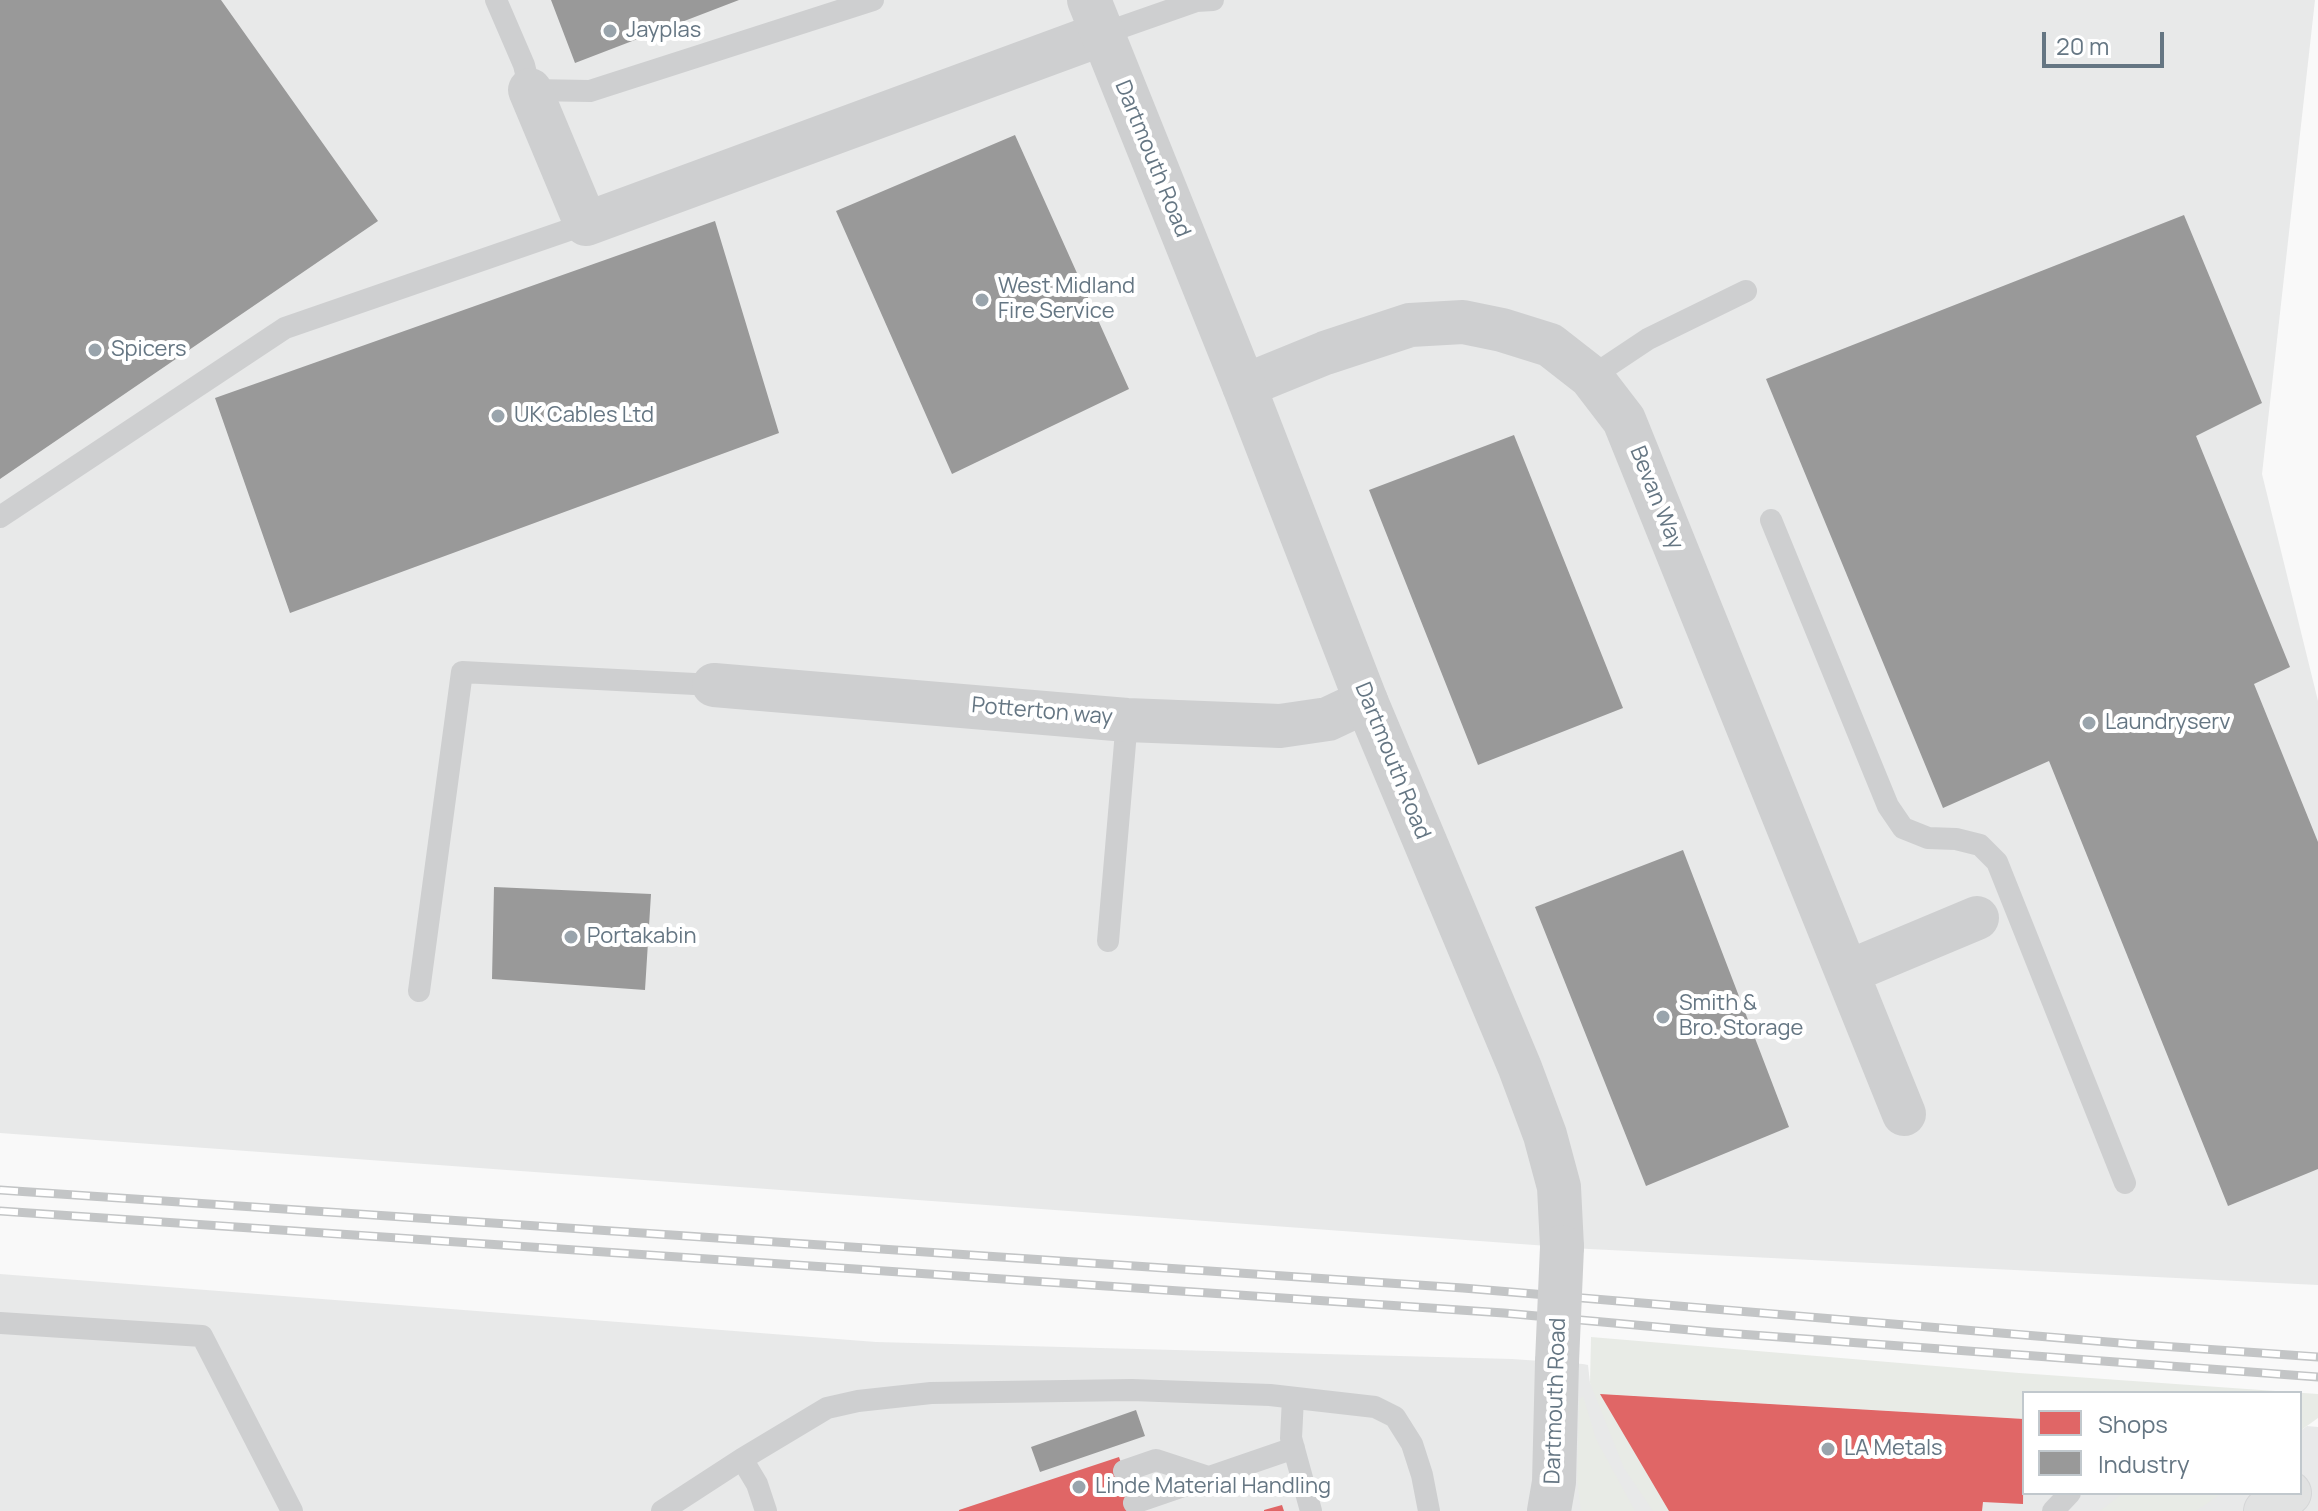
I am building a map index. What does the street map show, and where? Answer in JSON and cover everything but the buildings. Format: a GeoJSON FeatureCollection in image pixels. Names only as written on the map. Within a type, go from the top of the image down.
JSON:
{"type":"FeatureCollection","features":[{"type":"Feature","properties":{"kind":"main road"},"geometry":{"type":"LineString","coordinates":[[2302,1482],[2318,1470]]}},
{"type":"Feature","properties":{"kind":"main road"},"geometry":{"type":"LineString","coordinates":[[2266,1511],[2286,1495]]}},
{"type":"Feature","properties":{"kind":"street"},"geometry":{"type":"LineString","coordinates":[[530,90],[586,224],[1095,17]]}},
{"type":"Feature","properties":{"kind":"street","name":"Dartmouth Road"},"geometry":{"type":"LineString","coordinates":[[1095,17],[1244,386],[1366,701],[1545,1135],[1559,1187],[1562,1247],[1554,1482],[1549,1511]]}},
{"type":"Feature","properties":{"kind":"street","name":"Bevan Way"},"geometry":{"type":"LineString","coordinates":[[1244,386],[1325,353],[1410,325],[1463,322],[1550,345],[1591,377],[1624,420],[1904,1114]]}},
{"type":"Feature","properties":{"kind":"street","name":"Potterton way"},"geometry":{"type":"LineString","coordinates":[[714,685],[1127,720],[1280,726],[1328,719],[1366,701]]}},
{"type":"Feature","properties":{"kind":"street"},"geometry":{"type":"LineString","coordinates":[[1848,972],[1996,911]]}},
{"type":"Feature","properties":{"kind":"lane"},"geometry":{"type":"LineString","coordinates":[[496,0],[524,65],[530,90],[590,91],[873,0]]}},
{"type":"Feature","properties":{"kind":"lane"},"geometry":{"type":"LineString","coordinates":[[1095,17],[1213,0]]}},
{"type":"Feature","properties":{"kind":"lane"},"geometry":{"type":"LineString","coordinates":[[0,517],[285,328],[586,224]]}},
{"type":"Feature","properties":{"kind":"lane"},"geometry":{"type":"LineString","coordinates":[[1591,377],[1648,339],[1746,291]]}},
{"type":"Feature","properties":{"kind":"lane"},"geometry":{"type":"LineString","coordinates":[[1771,520],[1895,817],[1903,828],[1928,838],[1956,839],[1980,845],[1997,862],[1996,911],[2125,1183]]}},
{"type":"Feature","properties":{"kind":"lane"},"geometry":{"type":"LineString","coordinates":[[419,991],[462,672],[714,685]]}},
{"type":"Feature","properties":{"kind":"lane"},"geometry":{"type":"LineString","coordinates":[[1108,941],[1127,720]]}},
{"type":"Feature","properties":{"kind":"lane"},"geometry":{"type":"LineString","coordinates":[[0,1323],[202,1336],[292,1511]]}},
{"type":"Feature","properties":{"kind":"lane"},"geometry":{"type":"LineString","coordinates":[[662,1511],[827,1408],[858,1401],[931,1393],[1132,1390],[1293,1398],[1375,1407],[1395,1417],[1412,1444],[1429,1511]]}},
{"type":"Feature","properties":{"kind":"lane"},"geometry":{"type":"LineString","coordinates":[[1293,1398],[1291,1438],[1311,1511]]}},
{"type":"Feature","properties":{"kind":"lane"},"geometry":{"type":"LineString","coordinates":[[1134,1503],[1294,1448]]}},
{"type":"Feature","properties":{"kind":"lane"},"geometry":{"type":"LineString","coordinates":[[748,1455],[766,1511]]}},
{"type":"Feature","properties":{"kind":"lane"},"geometry":{"type":"LineString","coordinates":[[1124,1471],[1156,1460],[1208,1477]]}},
{"type":"Feature","properties":{"kind":"lane"},"geometry":{"type":"LineString","coordinates":[[2053,1511],[2068,1495]]}},
{"type":"Feature","properties":{"kind":"shaded area"},"geometry":{"type":"Polygon","coordinates":[[[0,0],[2315,0],[2262,474],[2318,701],[2318,1285],[1589,1249],[0,1133],[0,0]]]}},
{"type":"Feature","properties":{"kind":"shaded area"},"geometry":{"type":"Polygon","coordinates":[[[0,1274],[876,1342],[1512,1359],[1583,1364],[1588,1365],[1590,1383],[1600,1394],[2022,1419],[2022,1495],[2302,1495],[2302,1430],[2307,1426],[2318,1427],[2318,1511],[0,1511],[0,1274]]]}},
{"type":"Feature","properties":{"kind":"shaded area"},"geometry":{"type":"Polygon","coordinates":[[[1591,1337],[2275,1391],[2022,1391],[2022,1419],[1601,1394],[1669,1511],[1653,1511],[1624,1468],[1590,1383],[1591,1337]]]}},
{"type":"Feature","properties":{"kind":"shaded area"},"geometry":{"type":"Polygon","coordinates":[[[2302,1393],[2318,1394],[2318,1418],[2302,1430],[2302,1393]]]}},
{"type":"Feature","properties":{"kind":"shaded area"},"geometry":{"type":"Polygon","coordinates":[[[1583,1396],[1596,1439],[1635,1511],[1581,1511],[1577,1479],[1579,1400],[1583,1396]]]}},
{"type":"Feature","properties":{"kind":"shaded area"},"geometry":{"type":"Polygon","coordinates":[[[2120,1495],[2219,1495],[2196,1511],[2100,1511],[2120,1495]]]}},
{"type":"Feature","properties":{"kind":"railway"},"geometry":{"type":"LineString","coordinates":[[0,1190],[1463,1288],[2318,1357]]}},
{"type":"Feature","properties":{"kind":"railway"},"geometry":{"type":"LineString","coordinates":[[0,1211],[1504,1313],[1712,1332],[2318,1377]]}},
{"type":"Feature","properties":{"kind":"place","name":"Jayplas"},"geometry":{"type":"Point","coordinates":[610,31]}},
{"type":"Feature","properties":{"kind":"place","name":"West Midland Fire Service"},"geometry":{"type":"Point","coordinates":[982,300]}},
{"type":"Feature","properties":{"kind":"place","name":"Spicers"},"geometry":{"type":"Point","coordinates":[95,350]}},
{"type":"Feature","properties":{"kind":"place","name":"UK Cables Ltd"},"geometry":{"type":"Point","coordinates":[498,416]}},
{"type":"Feature","properties":{"kind":"place","name":"Laundryserv"},"geometry":{"type":"Point","coordinates":[2089,723]}},
{"type":"Feature","properties":{"kind":"place","name":"Portakabin"},"geometry":{"type":"Point","coordinates":[571,937]}},
{"type":"Feature","properties":{"kind":"place","name":"Smith & Bro. Storage"},"geometry":{"type":"Point","coordinates":[1663,1017]}},
{"type":"Feature","properties":{"kind":"place","name":"LA Metals"},"geometry":{"type":"Point","coordinates":[1828,1449]}},
{"type":"Feature","properties":{"kind":"place","name":"Linde Material Handling"},"geometry":{"type":"Point","coordinates":[1079,1487]}}]}
